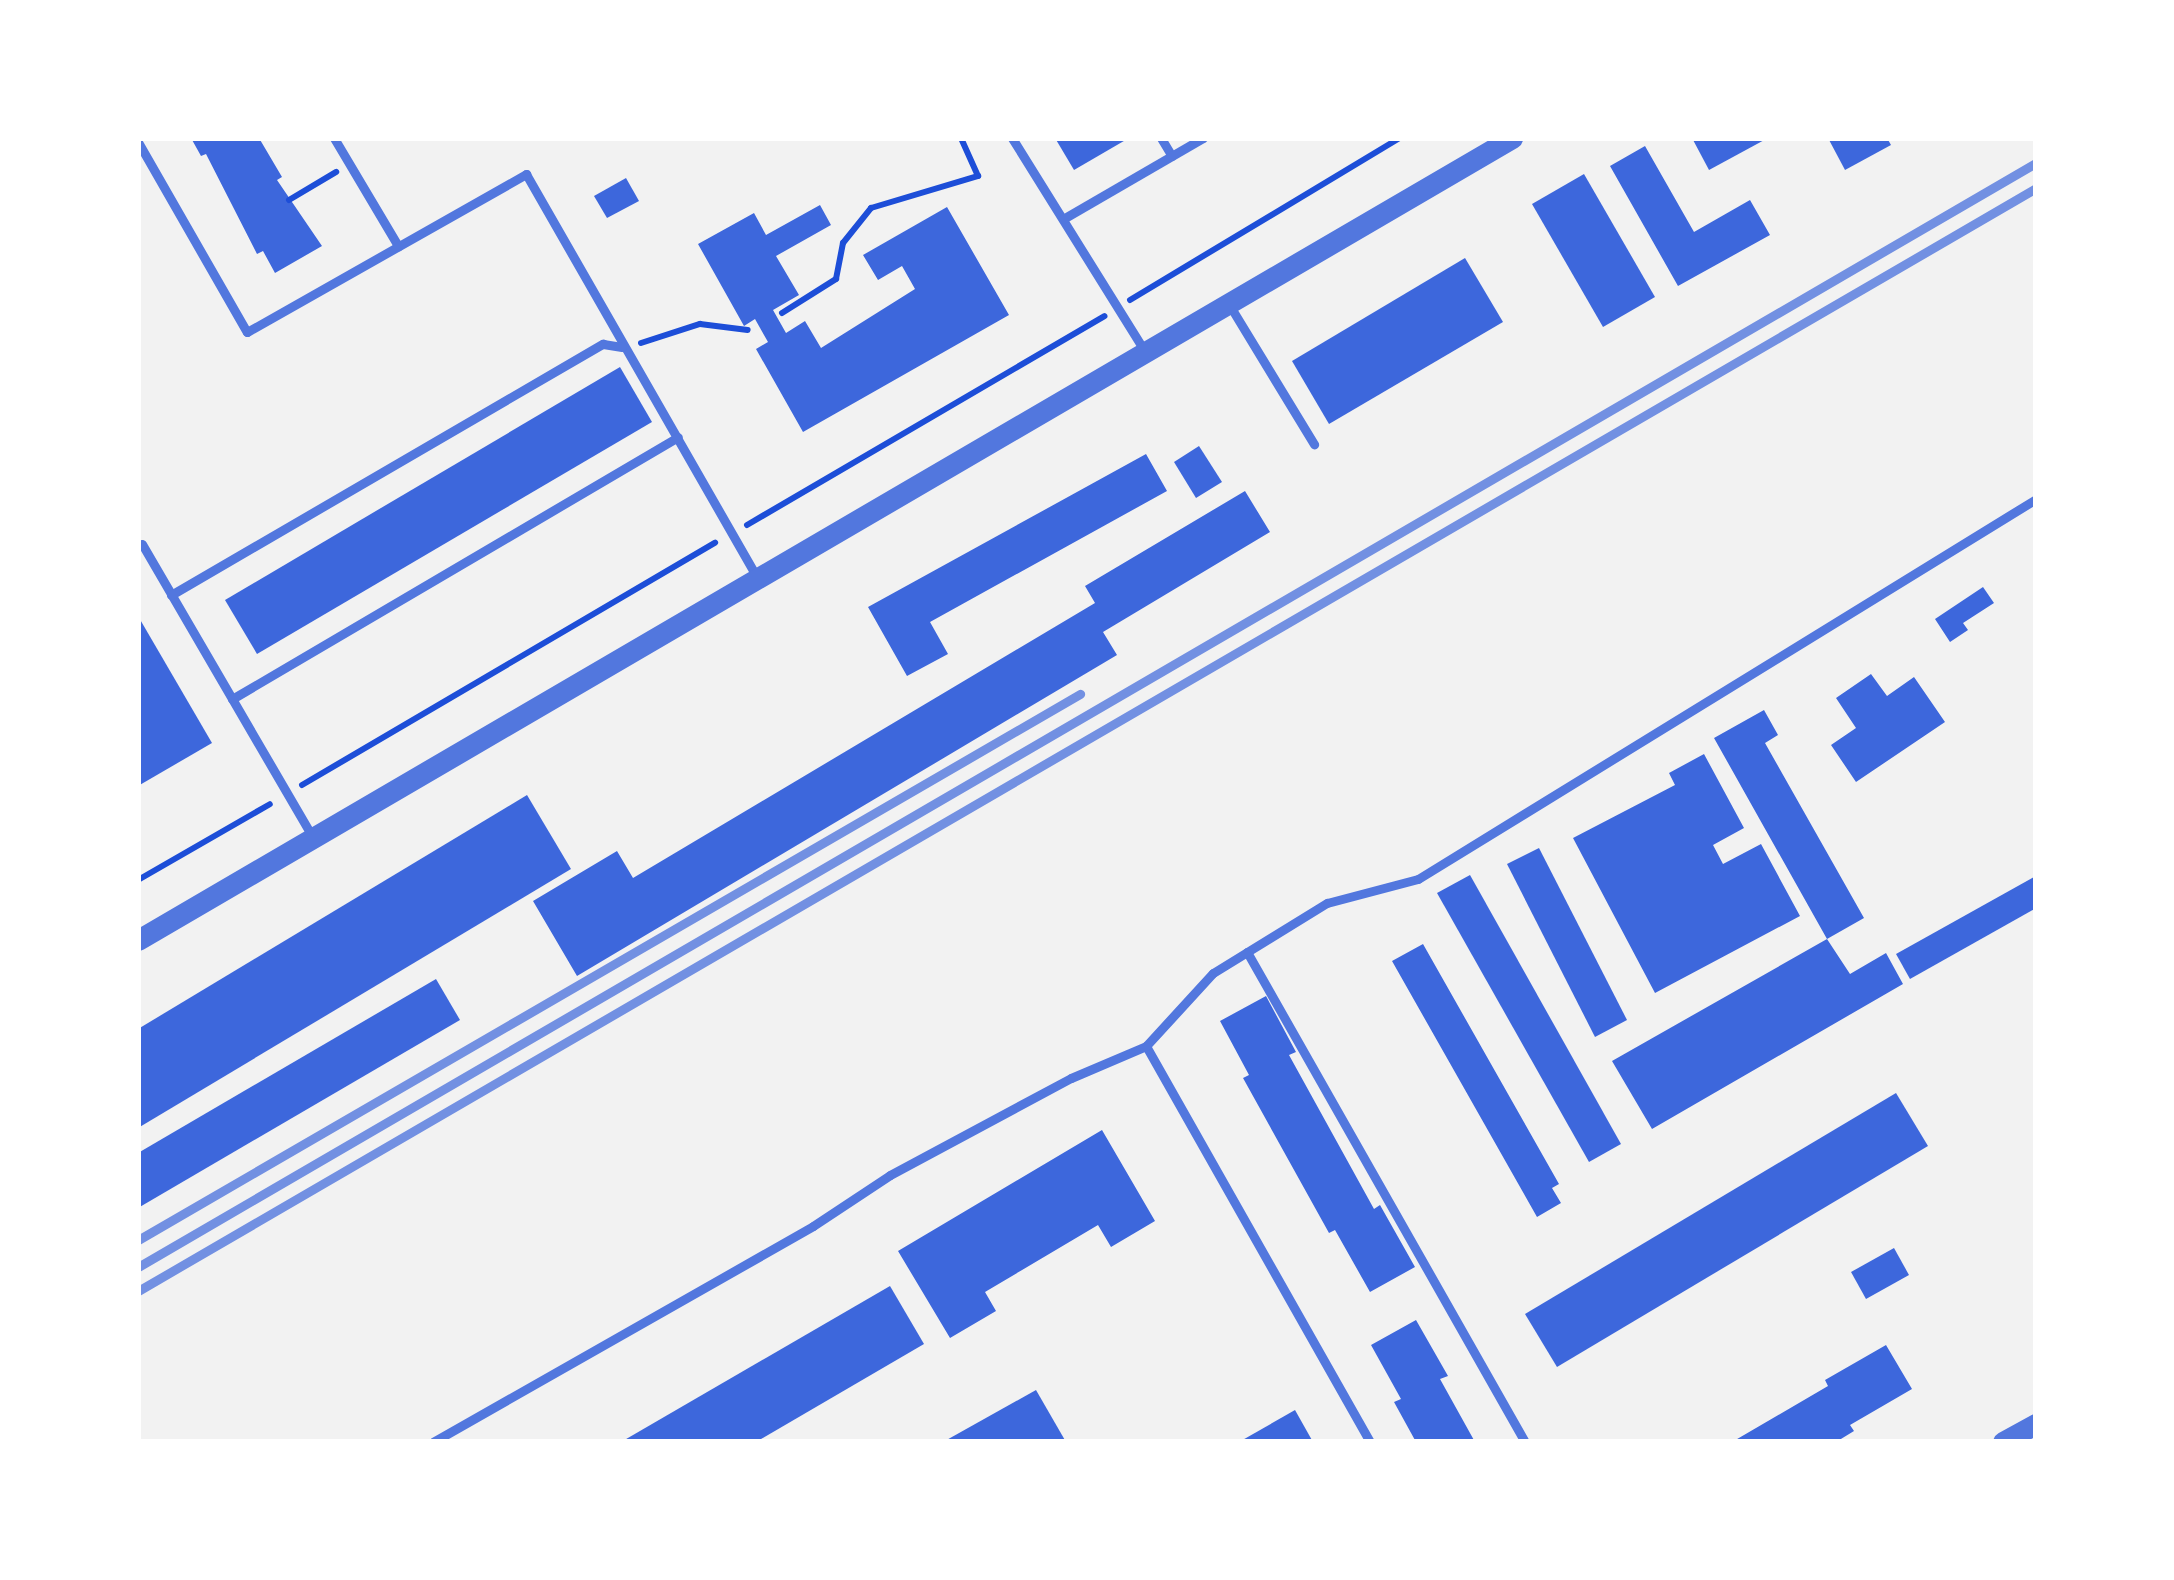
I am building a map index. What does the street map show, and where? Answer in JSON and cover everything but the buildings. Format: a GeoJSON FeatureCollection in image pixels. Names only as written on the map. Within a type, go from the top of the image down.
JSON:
{"type":"FeatureCollection","features":[{"type":"Feature","properties":{"kind":"street"},"geometry":{"type":"LineString","coordinates":[[138,940],[1512,138]]}},
{"type":"Feature","properties":{"kind":"street"},"geometry":{"type":"LineString","coordinates":[[2003,1442],[2036,1424]]}},
{"type":"Feature","properties":{"kind":"lane"},"geometry":{"type":"LineString","coordinates":[[334,138],[398,246]]}},
{"type":"Feature","properties":{"kind":"lane"},"geometry":{"type":"LineString","coordinates":[[1012,138],[1145,352]]}},
{"type":"Feature","properties":{"kind":"lane"},"geometry":{"type":"LineString","coordinates":[[1161,138],[1172,156]]}},
{"type":"Feature","properties":{"kind":"lane"},"geometry":{"type":"LineString","coordinates":[[1063,219],[1203,138]]}},
{"type":"Feature","properties":{"kind":"lane"},"geometry":{"type":"LineString","coordinates":[[138,142],[247,332],[526,174],[757,578]]}},
{"type":"Feature","properties":{"kind":"lane"},"geometry":{"type":"LineString","coordinates":[[1228,303],[1314,444]]}},
{"type":"Feature","properties":{"kind":"lane"},"geometry":{"type":"LineString","coordinates":[[171,595],[603,344],[622,347]]}},
{"type":"Feature","properties":{"kind":"lane"},"geometry":{"type":"LineString","coordinates":[[232,700],[678,437]]}},
{"type":"Feature","properties":{"kind":"lane"},"geometry":{"type":"LineString","coordinates":[[433,1442],[814,1226],[890,1175],[1071,1078],[1146,1046],[1214,973],[1247,952],[1328,903],[1418,879],[2036,499]]}},
{"type":"Feature","properties":{"kind":"lane"},"geometry":{"type":"LineString","coordinates":[[138,546],[142,544],[313,838]]}},
{"type":"Feature","properties":{"kind":"lane"},"geometry":{"type":"LineString","coordinates":[[1247,952],[1525,1442]]}},
{"type":"Feature","properties":{"kind":"lane"},"geometry":{"type":"LineString","coordinates":[[1146,1046],[1370,1442]]}},
{"type":"Feature","properties":{"kind":"path"},"geometry":{"type":"LineString","coordinates":[[782,313],[836,279],[843,243],[872,208],[978,176],[961,138]]}},
{"type":"Feature","properties":{"kind":"path"},"geometry":{"type":"LineString","coordinates":[[138,880],[1118,308],[1400,138]]}},
{"type":"Feature","properties":{"kind":"path"},"geometry":{"type":"LineString","coordinates":[[289,200],[350,164]]}},
{"type":"Feature","properties":{"kind":"path"},"geometry":{"type":"LineString","coordinates":[[622,347],[700,324],[748,330]]}},
{"type":"Feature","properties":{"kind":"railway"},"geometry":{"type":"LineString","coordinates":[[138,1267],[2036,163]]}},
{"type":"Feature","properties":{"kind":"railway"},"geometry":{"type":"LineString","coordinates":[[138,1291],[2036,188]]}},
{"type":"Feature","properties":{"kind":"railway"},"geometry":{"type":"LineString","coordinates":[[138,1240],[1080,694]]}}]}
